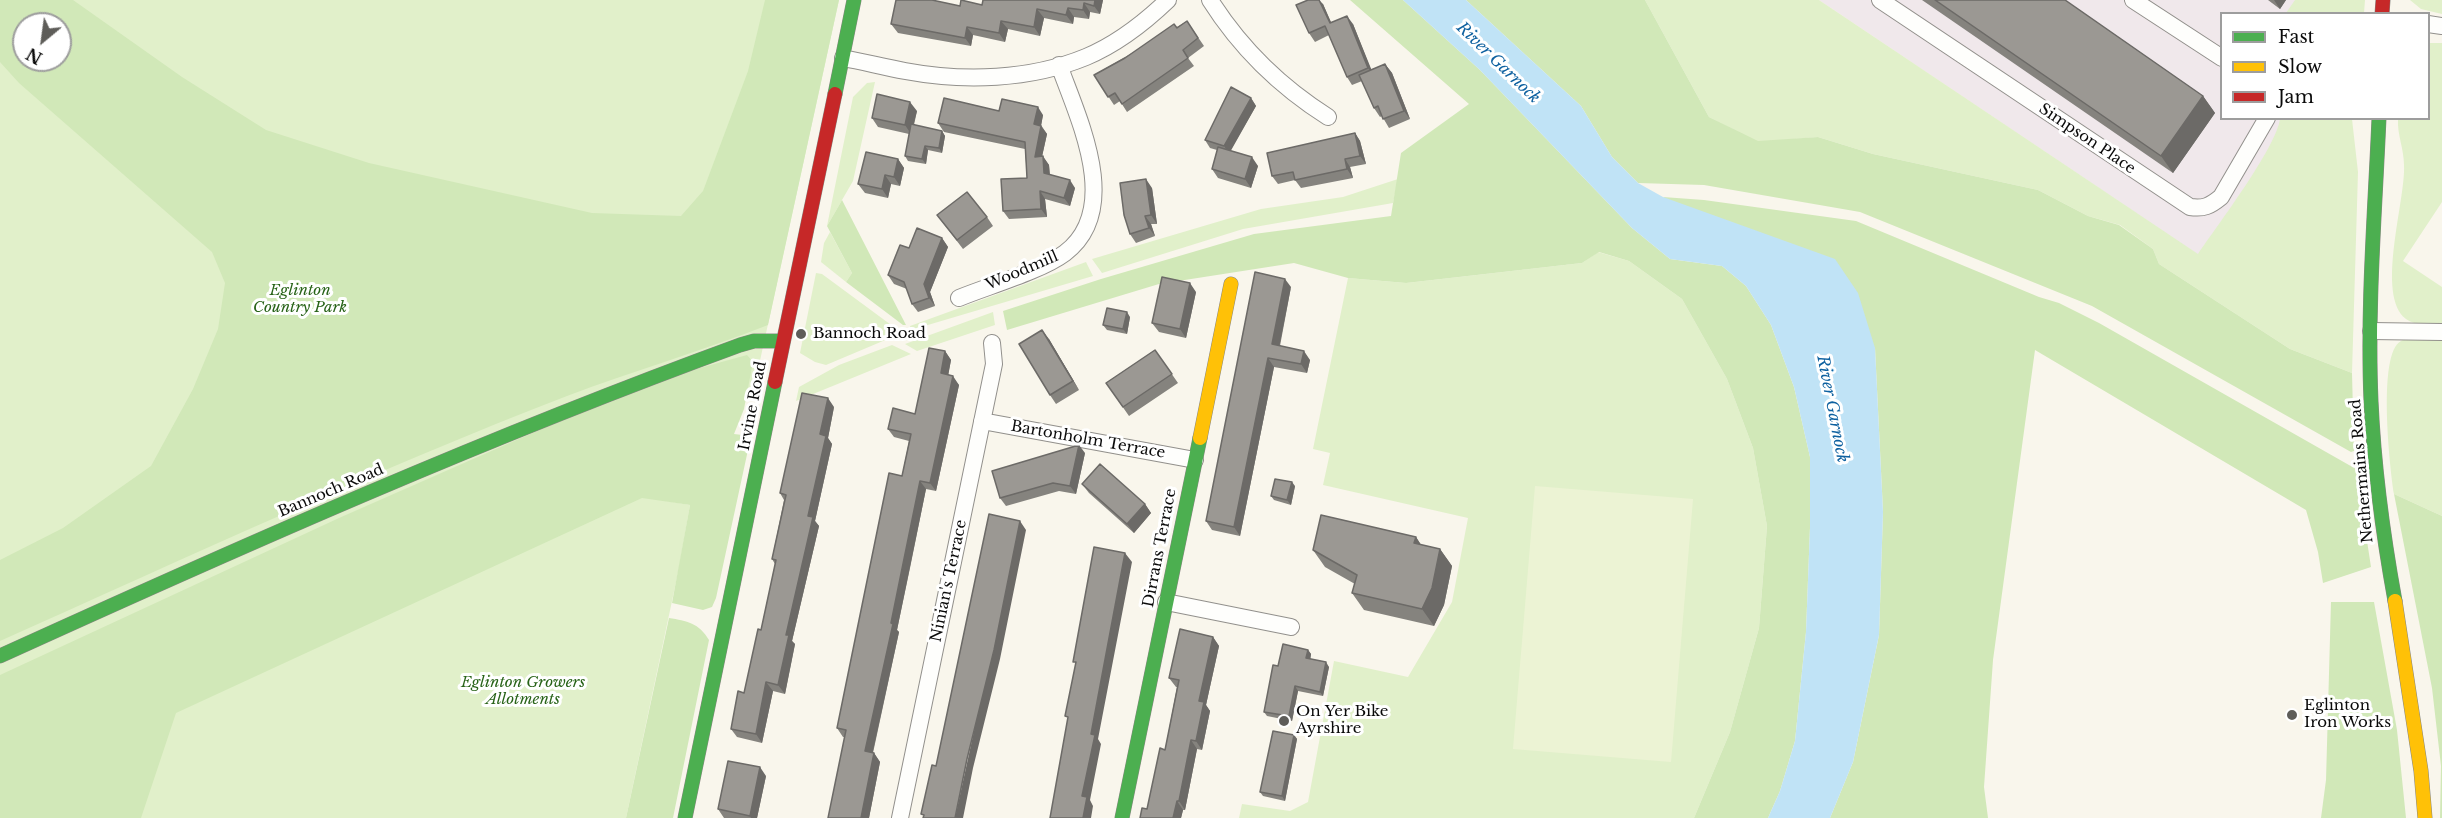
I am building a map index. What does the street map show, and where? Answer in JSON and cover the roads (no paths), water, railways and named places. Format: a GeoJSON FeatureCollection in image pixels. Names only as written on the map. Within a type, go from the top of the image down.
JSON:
{"type":"FeatureCollection","features":[{"type":"Feature","properties":{"kind":"main road","name":"Irvine Road"},"geometry":{"type":"LineString","coordinates":[[685,818],[854,0]]}},
{"type":"Feature","properties":{"kind":"main road","name":"Nethermains Road"},"geometry":{"type":"LineString","coordinates":[[2379,120],[2371,401],[2382,529],[2406,663],[2425,818]]}},
{"type":"Feature","properties":{"kind":"main road","name":"Dirrans Terrace"},"geometry":{"type":"LineString","coordinates":[[1122,818],[1231,284]]}},
{"type":"Feature","properties":{"kind":"main road","name":"Bannoch Road"},"geometry":{"type":"LineString","coordinates":[[0,656],[151,587],[398,480],[609,393],[740,345],[754,341],[783,341]]}},
{"type":"Feature","properties":{"kind":"street"},"geometry":{"type":"LineString","coordinates":[[843,58],[907,72],[985,78],[1013,76],[1086,57],[1117,41],[1145,21],[1168,0]]}},
{"type":"Feature","properties":{"kind":"street"},"geometry":{"type":"LineString","coordinates":[[1209,0],[1229,30],[1254,58],[1294,95],[1328,117]]}},
{"type":"Feature","properties":{"kind":"street","name":"Simpson Place"},"geometry":{"type":"LineString","coordinates":[[1880,0],[2190,207],[2211,206],[2221,197],[2266,120]]}},
{"type":"Feature","properties":{"kind":"street"},"geometry":{"type":"LineString","coordinates":[[2133,0],[2220,57]]}},
{"type":"Feature","properties":{"kind":"street","name":"Woodmill"},"geometry":{"type":"LineString","coordinates":[[959,298],[1051,262],[1077,242],[1084,227],[1093,195],[1090,152],[1059,65]]}},
{"type":"Feature","properties":{"kind":"street"},"geometry":{"type":"LineString","coordinates":[[2372,331],[2442,332]]}},
{"type":"Feature","properties":{"kind":"street","name":"Ninian's Terrace"},"geometry":{"type":"LineString","coordinates":[[900,818],[994,364],[992,343]]}},
{"type":"Feature","properties":{"kind":"street","name":"Bartonholm Terrace"},"geometry":{"type":"LineString","coordinates":[[982,421],[1195,460]]}},
{"type":"Feature","properties":{"kind":"street"},"geometry":{"type":"LineString","coordinates":[[1166,602],[1291,627]]}},
{"type":"Feature","properties":{"kind":"water","name":"River Garnock"},"geometry":{"type":"Polygon","coordinates":[[[1403,0],[1466,0],[1581,106],[1612,157],[1638,183],[1663,197],[1835,259],[1858,293],[1875,348],[1883,512],[1879,635],[1853,762],[1830,818],[1768,818],[1780,791],[1795,741],[1806,632],[1810,528],[1810,457],[1794,387],[1771,325],[1746,286],[1722,266],[1670,259],[1632,228],[1480,70],[1403,0]]]}},
{"type":"Feature","properties":{"kind":"place","name":"Bannoch Road"},"geometry":{"type":"Point","coordinates":[801,334]}},
{"type":"Feature","properties":{"kind":"place","name":"Eglinton Iron Works"},"geometry":{"type":"Point","coordinates":[2292,715]}},
{"type":"Feature","properties":{"kind":"place","name":"On Yer Bike Ayrshire"},"geometry":{"type":"Point","coordinates":[1284,721]}},
{"type":"Feature","properties":{"kind":"park label","name":"Eglinton Country Park"},"geometry":{"type":"Point","coordinates":[300,300]}},
{"type":"Feature","properties":{"kind":"park label","name":"Eglinton Growers Allotments"},"geometry":{"type":"Point","coordinates":[523,692]}}]}
